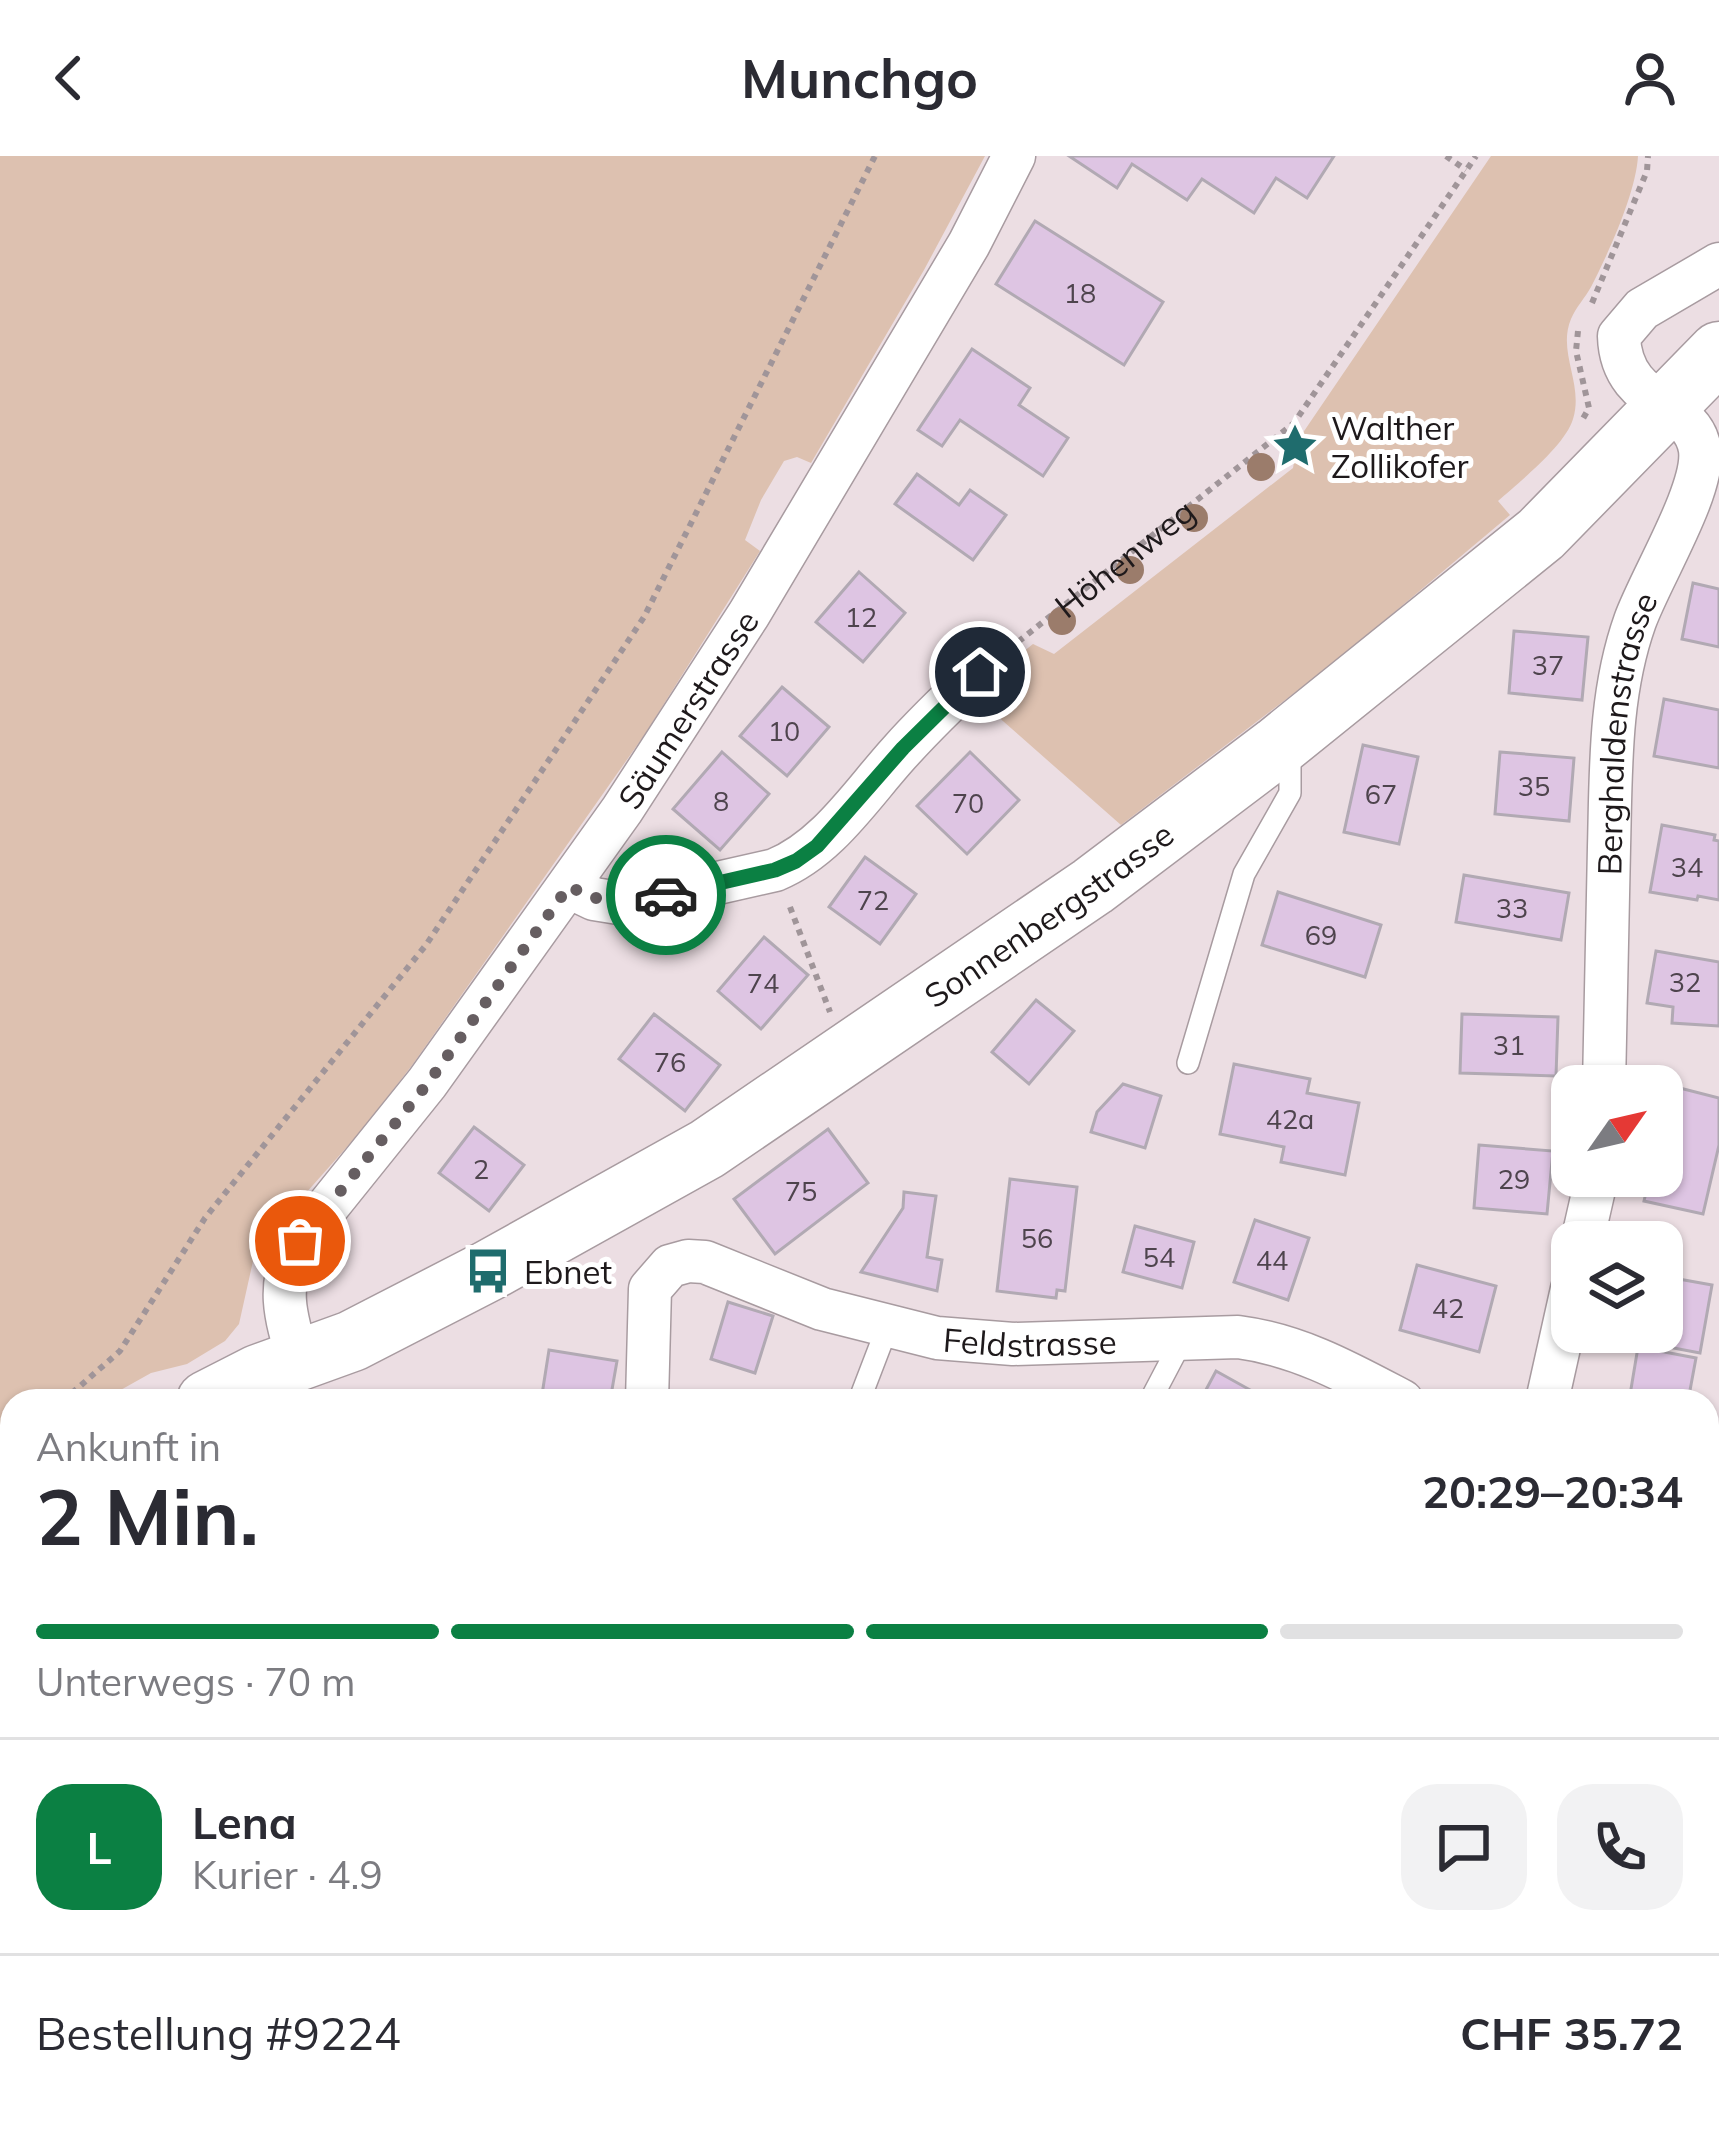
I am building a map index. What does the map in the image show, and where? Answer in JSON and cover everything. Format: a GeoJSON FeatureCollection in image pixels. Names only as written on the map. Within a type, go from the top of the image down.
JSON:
{"type":"FeatureCollection","features":[{"type":"Feature","properties":{"kind":"main road","name":"Sonnenbergstrasse"},"geometry":{"type":"LineString","coordinates":[[231,1389],[352,1341],[707,1149],[1093,886],[1277,747],[1540,534],[1719,352]]}},
{"type":"Feature","properties":{"kind":"street","name":"Säumerstrasse"},"geometry":{"type":"LineString","coordinates":[[298,1361],[282,1303],[287,1263],[428,1083],[569,886],[749,614],[969,244],[1015,156]]}},
{"type":"Feature","properties":{"kind":"street","name":"Berghaldenstrasse"},"geometry":{"type":"LineString","coordinates":[[1604,1065],[1616,694],[1635,622],[1699,470],[1700,449],[1694,434],[1637,388],[1620,355],[1619,336],[1642,309],[1719,264]]}},
{"type":"Feature","properties":{"kind":"street"},"geometry":{"type":"LineString","coordinates":[[569,886],[594,899],[625,904],[775,870],[817,846],[903,748],[980,672]]}},
{"type":"Feature","properties":{"kind":"street","name":"Feldstrasse"},"geometry":{"type":"LineString","coordinates":[[647,1389],[650,1289],[677,1262],[705,1262],[822,1309],[887,1328],[981,1344],[1238,1337],[1293,1348],[1377,1389]]}},
{"type":"Feature","properties":{"kind":"street"},"geometry":{"type":"LineString","coordinates":[[1550,1389],[1558,1353]]}},
{"type":"Feature","properties":{"kind":"lane"},"geometry":{"type":"LineString","coordinates":[[1188,1063],[1244,874],[1289,794],[1290,765],[1277,747]]}},
{"type":"Feature","properties":{"kind":"lane"},"geometry":{"type":"LineString","coordinates":[[864,1389],[887,1328]]}},
{"type":"Feature","properties":{"kind":"lane"},"geometry":{"type":"LineString","coordinates":[[1156,1389],[1182,1340]]}},
{"type":"Feature","properties":{"kind":"path"},"geometry":{"type":"LineString","coordinates":[[77,1389],[120,1351],[205,1218],[426,945],[644,617],[875,156]]}},
{"type":"Feature","properties":{"kind":"path"},"geometry":{"type":"LineString","coordinates":[[1446,156],[1466,170]]}},
{"type":"Feature","properties":{"kind":"path","name":"Höhenweg"},"geometry":{"type":"LineString","coordinates":[[980,672],[1294,423],[1476,156]]}},
{"type":"Feature","properties":{"kind":"path"},"geometry":{"type":"LineString","coordinates":[[775,870],[830,1014]]}},
{"type":"Feature","properties":{"kind":"shaded area"},"geometry":{"type":"Polygon","coordinates":[[[0,156],[985,156],[811,463],[797,457],[784,461],[761,500],[745,540],[760,551],[645,734],[413,1064],[362,1130],[265,1239],[253,1261],[239,1324],[225,1341],[187,1364],[151,1373],[122,1389],[0,1389],[0,156]]]}},
{"type":"Feature","properties":{"kind":"shaded area"},"geometry":{"type":"Polygon","coordinates":[[[1491,156],[1638,156],[1620,223],[1568,331],[1575,406],[1568,429],[1540,463],[1498,501],[1510,515],[1335,662],[1121,825],[971,693],[1033,644],[1054,654],[1293,468],[1298,440],[1491,156]]]}},
{"type":"Feature","properties":{"kind":"building"},"geometry":{"type":"Polygon","coordinates":[[[1069,156],[1334,156],[1307,198],[1276,178],[1254,213],[1202,179],[1187,200],[1132,164],[1117,188],[1069,156]]]}},
{"type":"Feature","properties":{"kind":"building"},"geometry":{"type":"Polygon","coordinates":[[[1035,221],[1163,302],[1124,365],[996,284],[1035,221]]]}},
{"type":"Feature","properties":{"kind":"building"},"geometry":{"type":"Polygon","coordinates":[[[972,349],[1030,388],[1019,405],[1068,438],[1043,476],[960,420],[942,446],[918,430],[972,349]]]}},
{"type":"Feature","properties":{"kind":"building"},"geometry":{"type":"Polygon","coordinates":[[[917,474],[959,505],[970,490],[1006,515],[973,560],[895,504],[917,474]]]}},
{"type":"Feature","properties":{"kind":"building"},"geometry":{"type":"Polygon","coordinates":[[[859,572],[905,613],[863,662],[816,622],[859,572]]]}},
{"type":"Feature","properties":{"kind":"building"},"geometry":{"type":"Polygon","coordinates":[[[1693,583],[1719,589],[1719,647],[1682,639],[1693,583]]]}},
{"type":"Feature","properties":{"kind":"building"},"geometry":{"type":"Polygon","coordinates":[[[1514,631],[1588,637],[1582,700],[1509,693],[1514,631]]]}},
{"type":"Feature","properties":{"kind":"building"},"geometry":{"type":"Polygon","coordinates":[[[782,687],[829,727],[787,776],[740,736],[782,687]]]}},
{"type":"Feature","properties":{"kind":"building"},"geometry":{"type":"Polygon","coordinates":[[[1664,699],[1719,710],[1719,768],[1654,756],[1664,699]]]}},
{"type":"Feature","properties":{"kind":"building"},"geometry":{"type":"Polygon","coordinates":[[[1363,745],[1418,757],[1399,844],[1344,832],[1363,745]]]}},
{"type":"Feature","properties":{"kind":"building"},"geometry":{"type":"Polygon","coordinates":[[[722,752],[769,794],[720,850],[673,809],[722,752]]]}},
{"type":"Feature","properties":{"kind":"building"},"geometry":{"type":"Polygon","coordinates":[[[970,752],[1019,800],[967,854],[917,806],[970,752]]]}},
{"type":"Feature","properties":{"kind":"building"},"geometry":{"type":"Polygon","coordinates":[[[1500,752],[1574,758],[1569,821],[1495,814],[1500,752]]]}},
{"type":"Feature","properties":{"kind":"building"},"geometry":{"type":"Polygon","coordinates":[[[1662,825],[1715,835],[1714,840],[1719,841],[1719,900],[1650,892],[1662,825]]]}},
{"type":"Feature","properties":{"kind":"building"},"geometry":{"type":"Polygon","coordinates":[[[865,857],[916,894],[880,944],[829,907],[865,857]]]}},
{"type":"Feature","properties":{"kind":"building"},"geometry":{"type":"Polygon","coordinates":[[[1464,875],[1569,893],[1561,940],[1456,922],[1464,875]]]}},
{"type":"Feature","properties":{"kind":"building"},"geometry":{"type":"Polygon","coordinates":[[[1278,892],[1381,925],[1365,977],[1262,945],[1278,892]]]}},
{"type":"Feature","properties":{"kind":"building"},"geometry":{"type":"Polygon","coordinates":[[[764,937],[808,975],[761,1029],[718,991],[764,937]]]}},
{"type":"Feature","properties":{"kind":"building"},"geometry":{"type":"Polygon","coordinates":[[[1656,951],[1719,962],[1719,1026],[1672,1023],[1673,1007],[1647,1003],[1656,951]]]}},
{"type":"Feature","properties":{"kind":"building"},"geometry":{"type":"Polygon","coordinates":[[[1036,1000],[1074,1031],[1029,1084],[992,1052],[1036,1000]]]}},
{"type":"Feature","properties":{"kind":"building"},"geometry":{"type":"Polygon","coordinates":[[[654,1014],[720,1065],[685,1111],[619,1059],[654,1014]]]}},
{"type":"Feature","properties":{"kind":"building"},"geometry":{"type":"Polygon","coordinates":[[[1462,1014],[1558,1017],[1556,1065],[1551,1065],[1551,1076],[1460,1073],[1462,1014]]]}},
{"type":"Feature","properties":{"kind":"building"},"geometry":{"type":"Polygon","coordinates":[[[1234,1064],[1310,1079],[1307,1093],[1359,1103],[1345,1175],[1281,1162],[1284,1147],[1220,1134],[1234,1064]]]}},
{"type":"Feature","properties":{"kind":"building"},"geometry":{"type":"Polygon","coordinates":[[[1123,1084],[1161,1096],[1145,1148],[1091,1132],[1097,1112],[1123,1084]]]}},
{"type":"Feature","properties":{"kind":"building"},"geometry":{"type":"Polygon","coordinates":[[[1683,1089],[1719,1098],[1719,1145],[1703,1214],[1644,1201],[1645,1197],[1683,1197],[1683,1089]]]}},
{"type":"Feature","properties":{"kind":"building"},"geometry":{"type":"Polygon","coordinates":[[[474,1127],[524,1165],[489,1211],[439,1173],[474,1127]]]}},
{"type":"Feature","properties":{"kind":"building"},"geometry":{"type":"Polygon","coordinates":[[[828,1129],[868,1183],[775,1254],[734,1199],[828,1129]]]}},
{"type":"Feature","properties":{"kind":"building"},"geometry":{"type":"Polygon","coordinates":[[[1479,1145],[1551,1151],[1547,1214],[1474,1208],[1479,1145]]]}},
{"type":"Feature","properties":{"kind":"building"},"geometry":{"type":"Polygon","coordinates":[[[1010,1179],[1077,1187],[1065,1291],[1057,1290],[1056,1298],[997,1291],[1010,1179]]]}},
{"type":"Feature","properties":{"kind":"building"},"geometry":{"type":"Polygon","coordinates":[[[904,1192],[936,1196],[927,1257],[942,1260],[937,1291],[861,1272],[903,1208],[904,1192]]]}},
{"type":"Feature","properties":{"kind":"building"},"geometry":{"type":"Polygon","coordinates":[[[1255,1220],[1309,1238],[1288,1300],[1234,1282],[1255,1220]]]}},
{"type":"Feature","properties":{"kind":"building"},"geometry":{"type":"Polygon","coordinates":[[[1135,1226],[1194,1242],[1182,1288],[1123,1272],[1135,1226]]]}},
{"type":"Feature","properties":{"kind":"building"},"geometry":{"type":"Polygon","coordinates":[[[1417,1265],[1496,1286],[1479,1352],[1400,1330],[1417,1265]]]}},
{"type":"Feature","properties":{"kind":"building"},"geometry":{"type":"Polygon","coordinates":[[[1683,1280],[1712,1285],[1700,1353],[1683,1350],[1683,1280]]]}},
{"type":"Feature","properties":{"kind":"building"},"geometry":{"type":"Polygon","coordinates":[[[728,1302],[773,1316],[755,1373],[711,1359],[728,1302]]]}},
{"type":"Feature","properties":{"kind":"building"},"geometry":{"type":"Polygon","coordinates":[[[549,1350],[617,1361],[612,1389],[543,1389],[549,1350]]]}},
{"type":"Feature","properties":{"kind":"building"},"geometry":{"type":"Polygon","coordinates":[[[1637,1353],[1696,1358],[1690,1389],[1631,1389],[1637,1353]]]}},
{"type":"Feature","properties":{"kind":"building"},"geometry":{"type":"Polygon","coordinates":[[[1216,1371],[1248,1389],[1206,1389],[1216,1371]]]}},
{"type":"Feature","properties":{"kind":"way so far"},"geometry":{"type":"LineString","coordinates":[[300,1241],[428,1083],[569,886],[594,899],[625,904],[666,895]]}},
{"type":"Feature","properties":{"kind":"place","name":"Walther Zollikofer"},"geometry":{"type":"Point","coordinates":[1295,446]}},
{"type":"Feature","properties":{"kind":"place","name":"Ebnet"},"geometry":{"type":"Point","coordinates":[488,1271]}},
{"type":"Feature","properties":{"kind":"route"},"geometry":{"type":"LineString","coordinates":[[666,895],[796,861],[817,846],[903,748],[980,672]]}}]}
